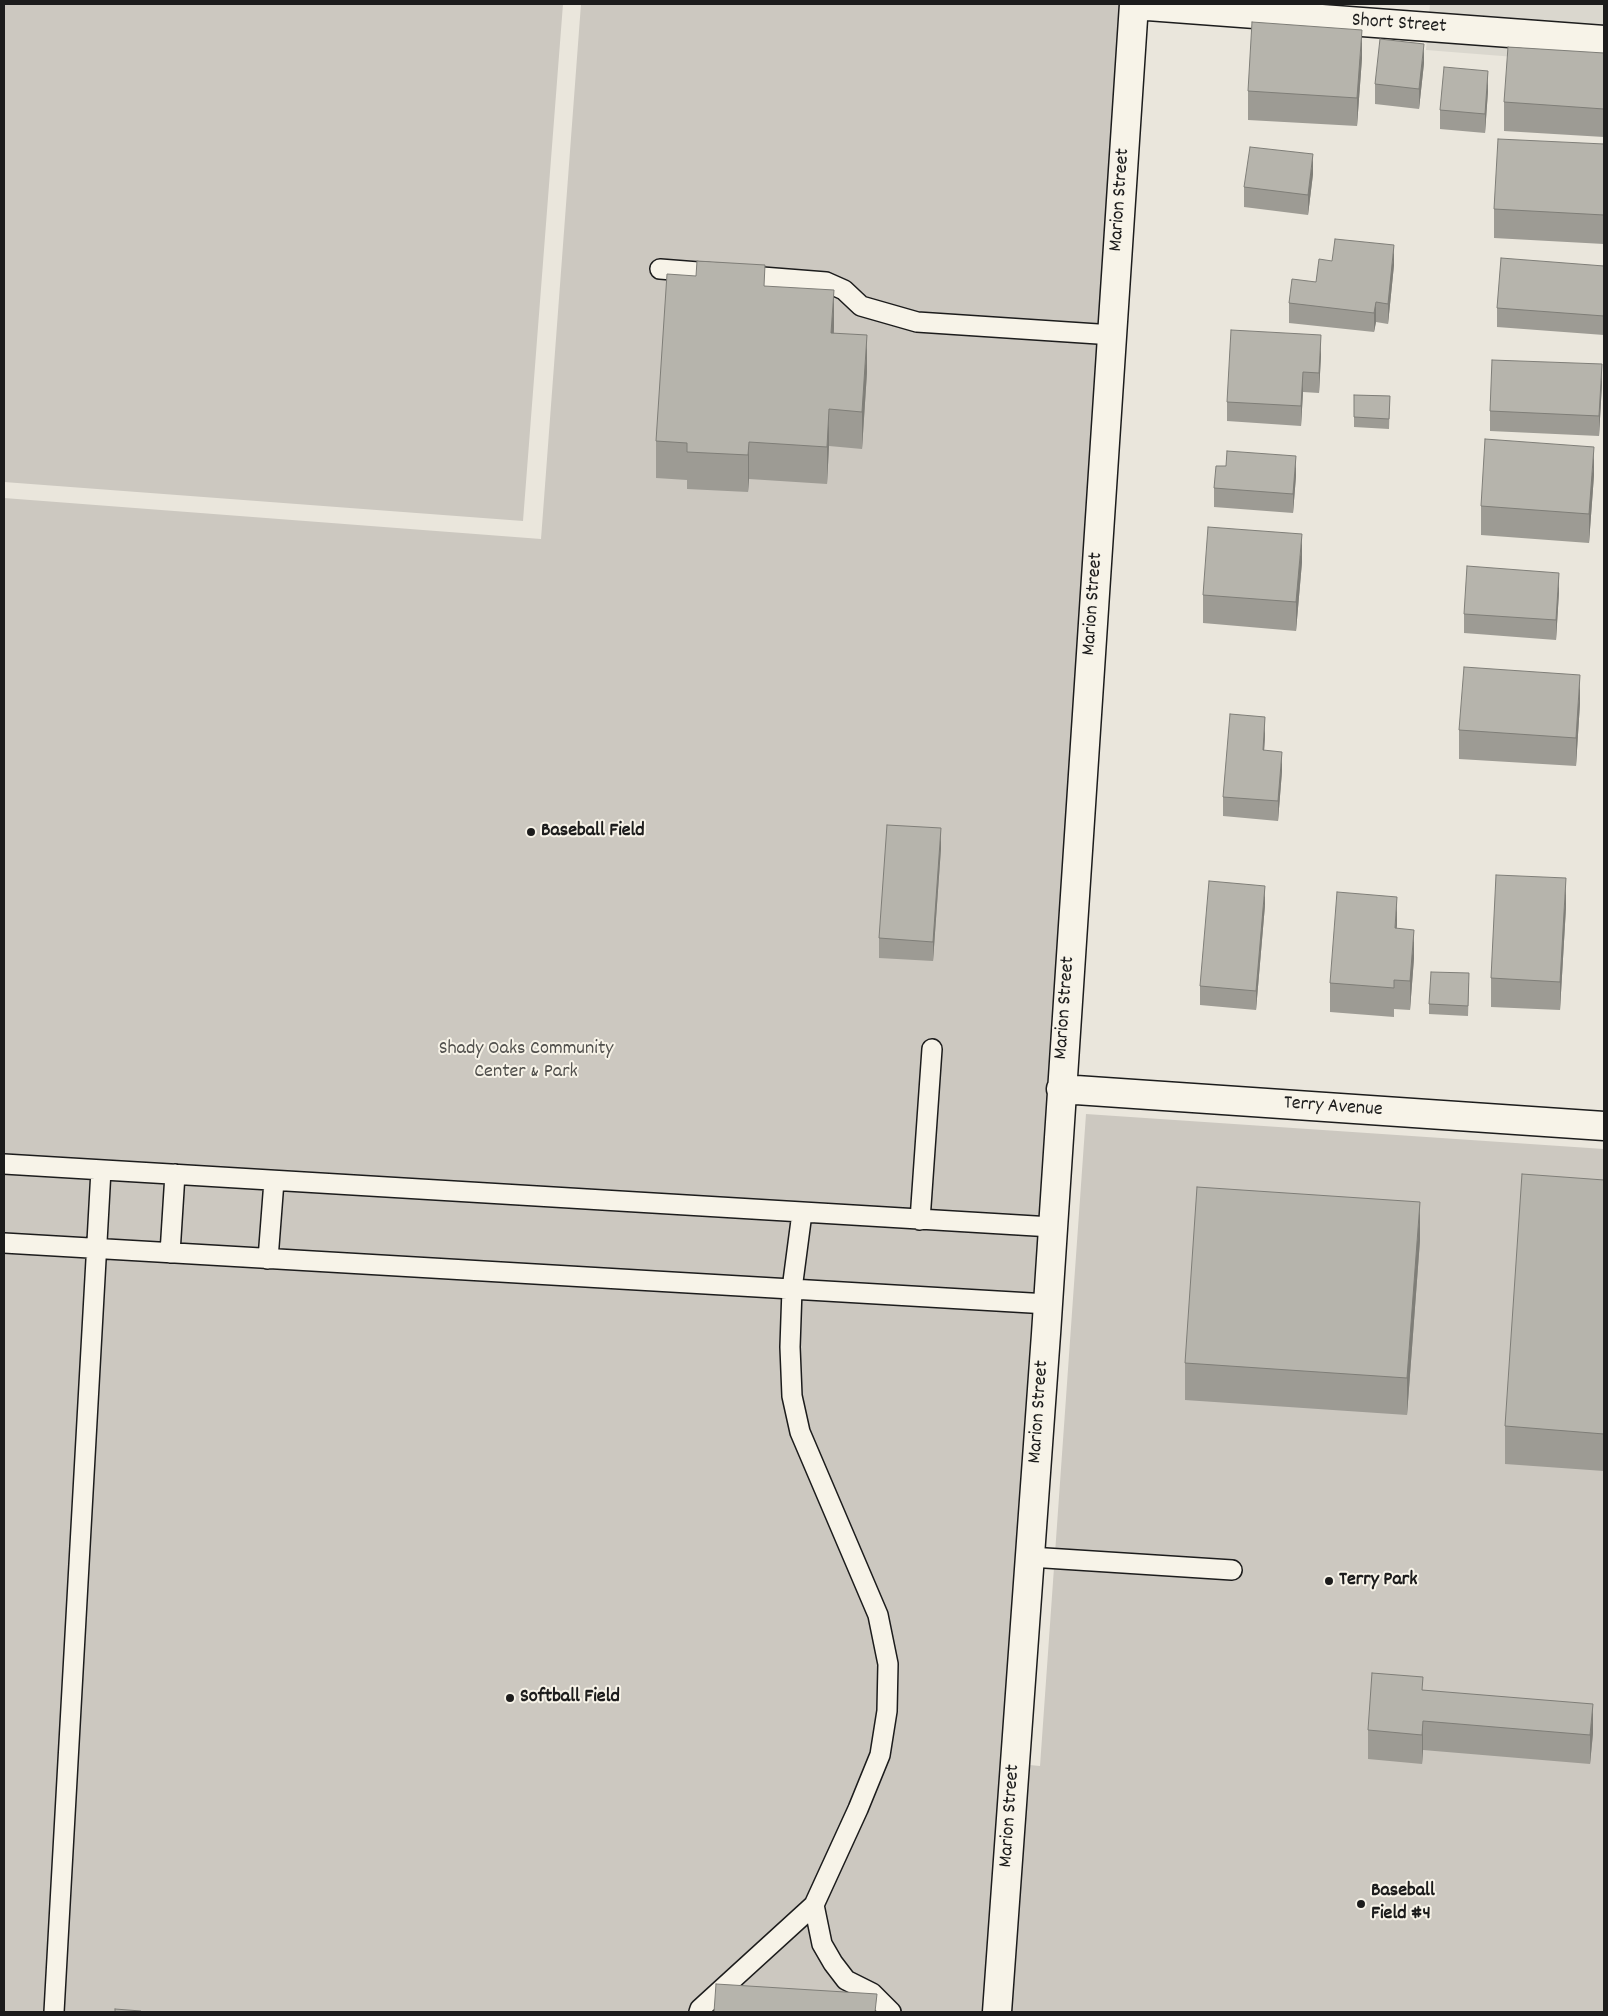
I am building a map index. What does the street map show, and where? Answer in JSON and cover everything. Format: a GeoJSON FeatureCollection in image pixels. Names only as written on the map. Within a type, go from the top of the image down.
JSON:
{"type":"FeatureCollection","features":[{"type":"Feature","properties":{"kind":"street","name":"Short Street"},"geometry":{"type":"LineString","coordinates":[[1134,4],[1604,40]]}},
{"type":"Feature","properties":{"kind":"street","name":"Marion Street"},"geometry":{"type":"LineString","coordinates":[[997,2012],[1048,1304],[1134,4]]}},
{"type":"Feature","properties":{"kind":"street","name":"Terry Avenue"},"geometry":{"type":"LineString","coordinates":[[1061,1089],[1604,1126]]}},
{"type":"Feature","properties":{"kind":"lane"},"geometry":{"type":"LineString","coordinates":[[660,269],[826,282],[844,290],[861,306],[917,322],[1113,335]]}},
{"type":"Feature","properties":{"kind":"lane"},"geometry":{"type":"LineString","coordinates":[[920,1220],[932,1049]]}},
{"type":"Feature","properties":{"kind":"lane"},"geometry":{"type":"LineString","coordinates":[[4,1164],[1052,1227]]}},
{"type":"Feature","properties":{"kind":"lane"},"geometry":{"type":"LineString","coordinates":[[54,2012],[101,1170]]}},
{"type":"Feature","properties":{"kind":"lane"},"geometry":{"type":"LineString","coordinates":[[170,1253],[175,1174]]}},
{"type":"Feature","properties":{"kind":"lane"},"geometry":{"type":"LineString","coordinates":[[268,1259],[274,1181]]}},
{"type":"Feature","properties":{"kind":"lane"},"geometry":{"type":"LineString","coordinates":[[699,2012],[700,2009],[814,1905],[880,1755],[886,1711],[888,1664],[878,1615],[800,1432],[792,1396],[790,1347],[792,1289],[802,1213]]}},
{"type":"Feature","properties":{"kind":"lane"},"geometry":{"type":"LineString","coordinates":[[4,1243],[1048,1304]]}},
{"type":"Feature","properties":{"kind":"lane"},"geometry":{"type":"LineString","coordinates":[[1030,1558],[1232,1570]]}},
{"type":"Feature","properties":{"kind":"lane"},"geometry":{"type":"LineString","coordinates":[[814,1905],[822,1944],[832,1963],[846,1980],[872,1993],[891,2012]]}},
{"type":"Feature","properties":{"kind":"shaded area"},"geometry":{"type":"Polygon","coordinates":[[[1430,4],[1604,4],[1604,64],[1426,50],[1430,4]]]}},
{"type":"Feature","properties":{"kind":"green space"},"geometry":{"type":"Polygon","coordinates":[[[4,4],[563,4],[523,521],[4,482],[4,4]]]}},
{"type":"Feature","properties":{"kind":"green space","name":"Shady Oaks Community Center & Park"},"geometry":{"type":"Polygon","coordinates":[[[581,4],[1124,4],[983,2012],[4,2012],[4,498],[541,539],[581,4]]]}},
{"type":"Feature","properties":{"kind":"green space","name":"Terry Park"},"geometry":{"type":"Polygon","coordinates":[[[1086,1114],[1604,1149],[1604,2012],[1001,2012],[1019,1764],[1040,1766],[1086,1114]]]}},
{"type":"Feature","properties":{"kind":"building"},"geometry":{"type":"Polygon","coordinates":[[[1252,22],[1362,30],[1357,98],[1248,91],[1252,22]]]}},
{"type":"Feature","properties":{"kind":"building"},"geometry":{"type":"Polygon","coordinates":[[[1380,39],[1424,44],[1419,89],[1375,84],[1380,39]]]}},
{"type":"Feature","properties":{"kind":"building"},"geometry":{"type":"Polygon","coordinates":[[[1508,47],[1604,53],[1604,109],[1504,102],[1508,47]]]}},
{"type":"Feature","properties":{"kind":"building"},"geometry":{"type":"Polygon","coordinates":[[[1444,67],[1488,71],[1485,114],[1440,110],[1444,67]]]}},
{"type":"Feature","properties":{"kind":"building"},"geometry":{"type":"Polygon","coordinates":[[[1498,139],[1604,144],[1604,215],[1494,209],[1498,139]]]}},
{"type":"Feature","properties":{"kind":"building"},"geometry":{"type":"Polygon","coordinates":[[[1250,147],[1313,154],[1308,195],[1244,187],[1250,147]]]}},
{"type":"Feature","properties":{"kind":"building"},"geometry":{"type":"Polygon","coordinates":[[[1335,239],[1394,245],[1388,304],[1376,302],[1374,313],[1289,303],[1292,279],[1316,282],[1319,259],[1332,261],[1335,239]]]}},
{"type":"Feature","properties":{"kind":"building"},"geometry":{"type":"Polygon","coordinates":[[[1501,258],[1604,266],[1604,316],[1497,308],[1501,258]]]}},
{"type":"Feature","properties":{"kind":"building"},"geometry":{"type":"Polygon","coordinates":[[[697,261],[765,265],[764,286],[834,290],[831,333],[867,335],[862,412],[829,409],[827,447],[749,442],[748,455],[687,452],[687,443],[656,441],[667,274],[696,276],[697,261]]]}},
{"type":"Feature","properties":{"kind":"building"},"geometry":{"type":"Polygon","coordinates":[[[1231,330],[1321,335],[1319,373],[1303,372],[1301,406],[1227,402],[1231,330]]]}},
{"type":"Feature","properties":{"kind":"building"},"geometry":{"type":"Polygon","coordinates":[[[1492,360],[1602,364],[1599,416],[1490,411],[1492,360]]]}},
{"type":"Feature","properties":{"kind":"building"},"geometry":{"type":"Polygon","coordinates":[[[1354,395],[1390,396],[1389,419],[1354,417],[1354,395]]]}},
{"type":"Feature","properties":{"kind":"building"},"geometry":{"type":"Polygon","coordinates":[[[1485,439],[1594,447],[1589,514],[1481,506],[1485,439]]]}},
{"type":"Feature","properties":{"kind":"building"},"geometry":{"type":"Polygon","coordinates":[[[1227,451],[1296,456],[1293,494],[1214,488],[1216,466],[1226,466],[1227,451]]]}},
{"type":"Feature","properties":{"kind":"building"},"geometry":{"type":"Polygon","coordinates":[[[1208,527],[1302,534],[1296,602],[1203,595],[1208,527]]]}},
{"type":"Feature","properties":{"kind":"building"},"geometry":{"type":"Polygon","coordinates":[[[1467,566],[1559,573],[1556,620],[1464,614],[1467,566]]]}},
{"type":"Feature","properties":{"kind":"building"},"geometry":{"type":"Polygon","coordinates":[[[1464,667],[1580,675],[1576,738],[1459,730],[1464,667]]]}},
{"type":"Feature","properties":{"kind":"building"},"geometry":{"type":"Polygon","coordinates":[[[1230,714],[1265,717],[1263,750],[1282,752],[1278,801],[1223,797],[1230,714]]]}},
{"type":"Feature","properties":{"kind":"building"},"geometry":{"type":"Polygon","coordinates":[[[887,825],[941,828],[933,942],[879,938],[887,825]]]}},
{"type":"Feature","properties":{"kind":"building"},"geometry":{"type":"Polygon","coordinates":[[[1496,875],[1566,878],[1560,982],[1491,978],[1496,875]]]}},
{"type":"Feature","properties":{"kind":"building"},"geometry":{"type":"Polygon","coordinates":[[[1209,881],[1265,886],[1256,991],[1200,986],[1209,881]]]}},
{"type":"Feature","properties":{"kind":"building"},"geometry":{"type":"Polygon","coordinates":[[[1337,892],[1397,897],[1395,928],[1414,930],[1410,981],[1394,980],[1394,988],[1330,983],[1337,892]]]}},
{"type":"Feature","properties":{"kind":"building"},"geometry":{"type":"Polygon","coordinates":[[[1431,972],[1469,973],[1468,1006],[1429,1004],[1431,972]]]}},
{"type":"Feature","properties":{"kind":"building"},"geometry":{"type":"Polygon","coordinates":[[[1522,1174],[1604,1180],[1604,1434],[1505,1426],[1522,1174]]]}},
{"type":"Feature","properties":{"kind":"building"},"geometry":{"type":"Polygon","coordinates":[[[1197,1187],[1420,1202],[1407,1378],[1185,1363],[1197,1187]]]}},
{"type":"Feature","properties":{"kind":"building"},"geometry":{"type":"Polygon","coordinates":[[[1372,1673],[1423,1677],[1422,1690],[1593,1704],[1590,1735],[1423,1721],[1422,1735],[1368,1730],[1372,1673]]]}},
{"type":"Feature","properties":{"kind":"building"},"geometry":{"type":"Polygon","coordinates":[[[716,1984],[877,1994],[875,2012],[714,2012],[716,1984]]]}},
{"type":"Feature","properties":{"kind":"building"},"geometry":{"type":"Polygon","coordinates":[[[115,2009],[141,2011],[141,2012],[115,2012],[115,2009]]]}},
{"type":"Feature","properties":{"kind":"place","name":"Baseball Field"},"geometry":{"type":"Point","coordinates":[531,832]}},
{"type":"Feature","properties":{"kind":"place","name":"Terry Park"},"geometry":{"type":"Point","coordinates":[1329,1581]}},
{"type":"Feature","properties":{"kind":"place","name":"Softball Field"},"geometry":{"type":"Point","coordinates":[510,1698]}},
{"type":"Feature","properties":{"kind":"place","name":"Baseball Field #4"},"geometry":{"type":"Point","coordinates":[1361,1904]}}]}
